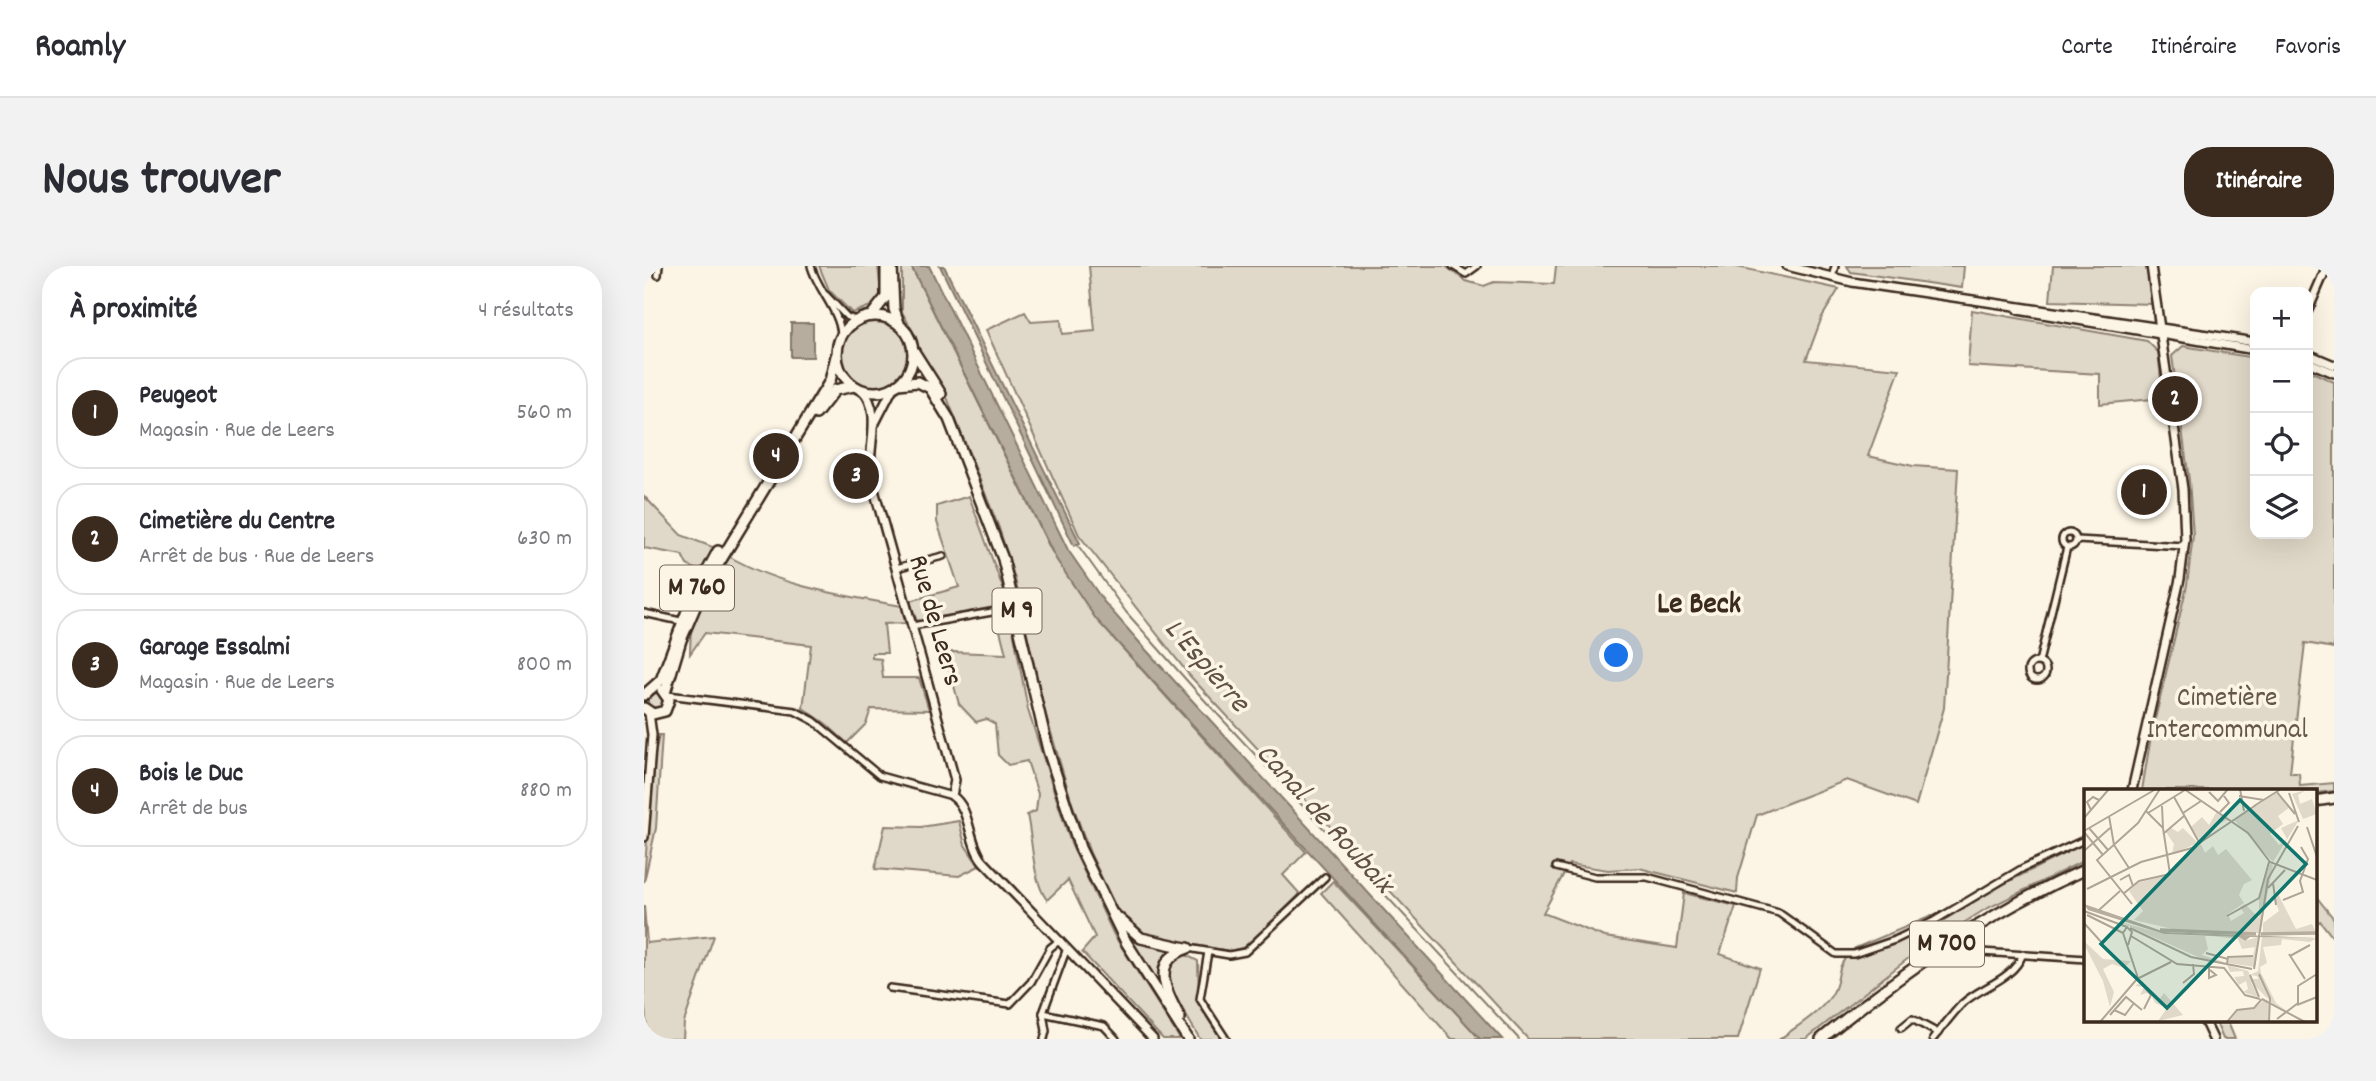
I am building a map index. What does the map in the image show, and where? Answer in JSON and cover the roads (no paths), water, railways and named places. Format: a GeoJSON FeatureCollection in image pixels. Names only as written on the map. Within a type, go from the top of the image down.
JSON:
{"type":"FeatureCollection","features":[{"type":"Feature","properties":{"kind":"main road"},"geometry":{"type":"LineString","coordinates":[[872,316],[886,297],[886,266]]}},
{"type":"Feature","properties":{"kind":"main road"},"geometry":{"type":"LineString","coordinates":[[892,266],[894,309],[913,350],[909,370],[896,386],[877,392],[858,388],[842,373],[836,356],[841,335],[856,320],[872,316],[888,318],[900,325]]}},
{"type":"Feature","properties":{"kind":"main road","name":"M 9"},"geometry":{"type":"LineString","coordinates":[[913,350],[939,390],[1003,559],[1042,727],[1065,809],[1103,899],[1140,966],[1190,1039]]}},
{"type":"Feature","properties":{"kind":"main road","name":"M 760"},"geometry":{"type":"LineString","coordinates":[[653,688],[661,680],[716,554],[800,433],[832,377],[836,356]]}},
{"type":"Feature","properties":{"kind":"main road","name":"M 9"},"geometry":{"type":"LineString","coordinates":[[896,386],[918,382],[930,388],[949,419]]}},
{"type":"Feature","properties":{"kind":"main road","name":"M 760"},"geometry":{"type":"LineString","coordinates":[[800,433],[834,391],[858,388]]}},
{"type":"Feature","properties":{"kind":"main road","name":"M 760"},"geometry":{"type":"LineString","coordinates":[[666,694],[685,622]]}},
{"type":"Feature","properties":{"kind":"main road"},"geometry":{"type":"LineString","coordinates":[[644,694],[653,688],[666,694],[665,710],[646,710]]}},
{"type":"Feature","properties":{"kind":"main road"},"geometry":{"type":"LineString","coordinates":[[2316,801],[2334,799]]}},
{"type":"Feature","properties":{"kind":"main road","name":"M 700"},"geometry":{"type":"LineString","coordinates":[[1821,1039],[1944,946],[2009,907],[2084,870]]}},
{"type":"Feature","properties":{"kind":"main road"},"geometry":{"type":"LineString","coordinates":[[1103,899],[1135,935],[1188,948]]}},
{"type":"Feature","properties":{"kind":"main road"},"geometry":{"type":"LineString","coordinates":[[1188,948],[1168,959],[1164,978],[1169,997],[1190,1039]]}},
{"type":"Feature","properties":{"kind":"street"},"geometry":{"type":"LineString","coordinates":[[658,275],[659,266]]}},
{"type":"Feature","properties":{"kind":"street"},"geometry":{"type":"LineString","coordinates":[[811,266],[819,287],[838,320],[841,335]]}},
{"type":"Feature","properties":{"kind":"street"},"geometry":{"type":"LineString","coordinates":[[1453,266],[1466,274],[1477,266]]}},
{"type":"Feature","properties":{"kind":"street"},"geometry":{"type":"LineString","coordinates":[[1787,266],[1832,278],[2160,330],[2250,341]]}},
{"type":"Feature","properties":{"kind":"street"},"geometry":{"type":"LineString","coordinates":[[1832,278],[1835,266]]}},
{"type":"Feature","properties":{"kind":"street"},"geometry":{"type":"LineString","coordinates":[[2132,789],[2180,579],[2184,546],[2183,493],[2151,266]]}},
{"type":"Feature","properties":{"kind":"street"},"geometry":{"type":"LineString","coordinates":[[2313,298],[2327,266]]}},
{"type":"Feature","properties":{"kind":"street"},"geometry":{"type":"LineString","coordinates":[[819,287],[845,315],[856,320]]}},
{"type":"Feature","properties":{"kind":"street"},"geometry":{"type":"LineString","coordinates":[[2160,330],[2250,349]]}},
{"type":"Feature","properties":{"kind":"street"},"geometry":{"type":"LineString","coordinates":[[2313,356],[2334,365]]}},
{"type":"Feature","properties":{"kind":"street"},"geometry":{"type":"LineString","coordinates":[[2313,364],[2334,373]]}},
{"type":"Feature","properties":{"kind":"street","name":"Rue de Leers"},"geometry":{"type":"LineString","coordinates":[[872,430],[896,386]]}},
{"type":"Feature","properties":{"kind":"street","name":"Rue de Leers"},"geometry":{"type":"LineString","coordinates":[[858,388],[872,404],[871,479],[956,780],[952,796],[960,802],[979,856],[1153,1039]]}},
{"type":"Feature","properties":{"kind":"street"},"geometry":{"type":"LineString","coordinates":[[2066,533],[2074,534],[2077,540],[2074,547],[2067,547],[2062,542],[2066,533]]}},
{"type":"Feature","properties":{"kind":"street"},"geometry":{"type":"LineString","coordinates":[[2077,540],[2184,546]]}},
{"type":"Feature","properties":{"kind":"street"},"geometry":{"type":"LineString","coordinates":[[2039,662],[2067,547]]}},
{"type":"Feature","properties":{"kind":"street"},"geometry":{"type":"LineString","coordinates":[[896,568],[943,555]]}},
{"type":"Feature","properties":{"kind":"street"},"geometry":{"type":"LineString","coordinates":[[912,626],[992,612]]}},
{"type":"Feature","properties":{"kind":"street"},"geometry":{"type":"LineString","coordinates":[[644,613],[685,622]]}},
{"type":"Feature","properties":{"kind":"street"},"geometry":{"type":"LineString","coordinates":[[666,694],[695,701],[763,706],[802,714],[876,774],[952,796]]}},
{"type":"Feature","properties":{"kind":"street"},"geometry":{"type":"LineString","coordinates":[[652,745],[665,710],[675,703],[695,701]]}},
{"type":"Feature","properties":{"kind":"street"},"geometry":{"type":"LineString","coordinates":[[644,837],[652,745],[646,710]]}},
{"type":"Feature","properties":{"kind":"street"},"geometry":{"type":"LineString","coordinates":[[1556,867],[1595,877],[1647,877],[1779,913],[1836,954],[1854,954],[1895,940],[1934,921],[2023,868],[2084,839]]}},
{"type":"Feature","properties":{"kind":"street"},"geometry":{"type":"LineString","coordinates":[[1188,948],[1233,955],[1249,949],[1325,877]]}},
{"type":"Feature","properties":{"kind":"street"},"geometry":{"type":"LineString","coordinates":[[890,988],[1006,1005],[1031,982],[1050,948],[1060,940]]}},
{"type":"Feature","properties":{"kind":"street"},"geometry":{"type":"LineString","coordinates":[[1044,1039],[1044,1013],[1067,948]]}},
{"type":"Feature","properties":{"kind":"street"},"geometry":{"type":"LineString","coordinates":[[1966,951],[2084,959]]}},
{"type":"Feature","properties":{"kind":"street"},"geometry":{"type":"LineString","coordinates":[[1208,952],[1200,999],[1226,1039]]}},
{"type":"Feature","properties":{"kind":"street"},"geometry":{"type":"LineString","coordinates":[[1933,1039],[1963,1003],[1984,992],[2016,967],[2023,954]]}},
{"type":"Feature","properties":{"kind":"street"},"geometry":{"type":"LineString","coordinates":[[1044,1013],[1104,1026],[1116,1039]]}},
{"type":"Feature","properties":{"kind":"street"},"geometry":{"type":"LineString","coordinates":[[1901,1028],[1912,1019],[1938,1033]]}},
{"type":"Feature","properties":{"kind":"street"},"geometry":{"type":"LineString","coordinates":[[2204,1021],[2213,1039]]}},
{"type":"Feature","properties":{"kind":"waterway","name":"L'Espierre"},"geometry":{"type":"LineString","coordinates":[[1077,544],[1126,612],[1197,692],[1519,1039]]}},
{"type":"Feature","properties":{"kind":"place","name":"Cimetière du Centre"},"geometry":{"type":"Point","coordinates":[2175,399]}},
{"type":"Feature","properties":{"kind":"place","name":"Bois le Duc"},"geometry":{"type":"Point","coordinates":[776,456]}},
{"type":"Feature","properties":{"kind":"place","name":"Garage Essalmi"},"geometry":{"type":"Point","coordinates":[856,476]}},
{"type":"Feature","properties":{"kind":"place","name":"Peugeot"},"geometry":{"type":"Point","coordinates":[2144,492]}},
{"type":"Feature","properties":{"kind":"district","name":"Le Beck"},"geometry":{"type":"Point","coordinates":[1699,606]}},
{"type":"Feature","properties":{"kind":"park label","name":"Cimetière Intercommunal"},"geometry":{"type":"Point","coordinates":[2227,716]}},
{"type":"Feature","properties":{"kind":"water label","name":"Canal de Roubaix"},"geometry":{"type":"Point","coordinates":[1323,820]}}]}
